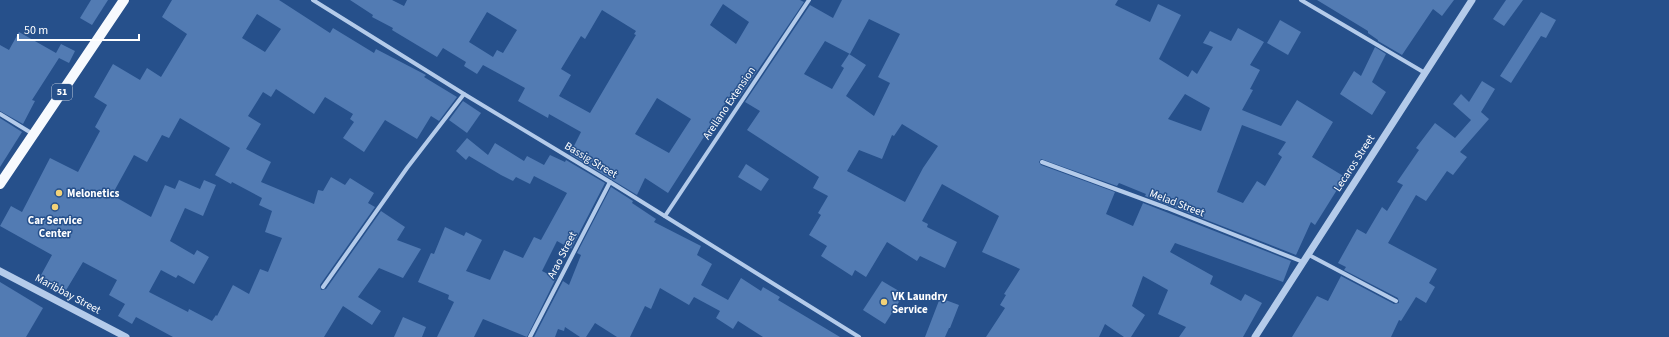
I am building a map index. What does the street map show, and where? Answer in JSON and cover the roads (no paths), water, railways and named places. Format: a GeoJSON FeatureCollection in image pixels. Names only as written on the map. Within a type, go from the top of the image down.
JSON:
{"type":"FeatureCollection","features":[{"type":"Feature","properties":{"kind":"main road","name":"51"},"geometry":{"type":"LineString","coordinates":[[0,184],[124,0]]}},
{"type":"Feature","properties":{"kind":"street","name":"Bassig Street"},"geometry":{"type":"LineString","coordinates":[[313,0],[859,337]]}},
{"type":"Feature","properties":{"kind":"street","name":"Arellano Extension"},"geometry":{"type":"LineString","coordinates":[[665,216],[809,0]]}},
{"type":"Feature","properties":{"kind":"street"},"geometry":{"type":"LineString","coordinates":[[1301,0],[1425,73]]}},
{"type":"Feature","properties":{"kind":"street","name":"Lecaros Street"},"geometry":{"type":"LineString","coordinates":[[1255,337],[1472,0]]}},
{"type":"Feature","properties":{"kind":"street"},"geometry":{"type":"LineString","coordinates":[[323,287],[407,168],[464,94]]}},
{"type":"Feature","properties":{"kind":"street"},"geometry":{"type":"LineString","coordinates":[[0,114],[33,134]]}},
{"type":"Feature","properties":{"kind":"street","name":"Melad Street"},"geometry":{"type":"LineString","coordinates":[[1042,162],[1166,208],[1304,262]]}},
{"type":"Feature","properties":{"kind":"street","name":"Arao Street"},"geometry":{"type":"LineString","coordinates":[[530,337],[610,182]]}},
{"type":"Feature","properties":{"kind":"street"},"geometry":{"type":"LineString","coordinates":[[1309,255],[1396,301]]}},
{"type":"Feature","properties":{"kind":"street","name":"Maribbay Street"},"geometry":{"type":"LineString","coordinates":[[0,271],[126,337]]}},
{"type":"Feature","properties":{"kind":"place","name":"Melonetics"},"geometry":{"type":"Point","coordinates":[59,193]}},
{"type":"Feature","properties":{"kind":"place","name":"Car Service Center"},"geometry":{"type":"Point","coordinates":[55,207]}},
{"type":"Feature","properties":{"kind":"place","name":"VK Laundry Service"},"geometry":{"type":"Point","coordinates":[884,302]}}]}
